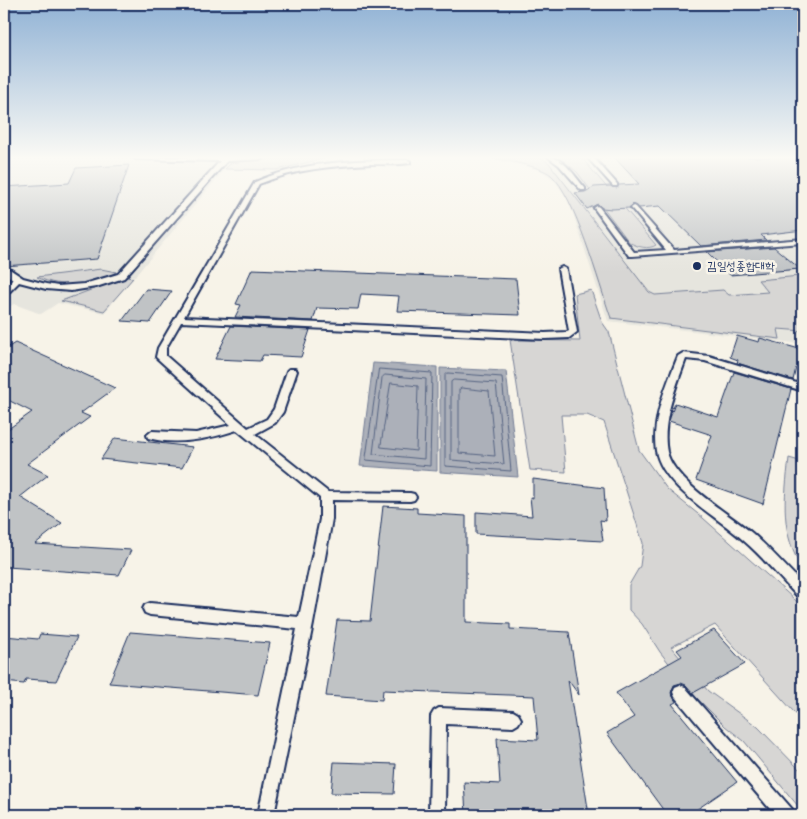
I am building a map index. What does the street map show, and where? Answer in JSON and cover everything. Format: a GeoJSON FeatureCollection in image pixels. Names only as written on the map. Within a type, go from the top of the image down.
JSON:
{"type":"FeatureCollection","features":[{"type":"Feature","properties":{"kind":"lane"},"geometry":{"type":"LineString","coordinates":[[4,270],[9,271],[18,279],[60,288],[82,288],[103,284],[121,276],[193,195]]}},
{"type":"Feature","properties":{"kind":"lane"},"geometry":{"type":"LineString","coordinates":[[250,195],[162,348],[161,357],[243,429],[326,496],[410,497]]}},
{"type":"Feature","properties":{"kind":"lane"},"geometry":{"type":"LineString","coordinates":[[597,208],[632,254],[803,241]]}},
{"type":"Feature","properties":{"kind":"lane"},"geometry":{"type":"LineString","coordinates":[[634,208],[672,252]]}},
{"type":"Feature","properties":{"kind":"lane"},"geometry":{"type":"LineString","coordinates":[[178,319],[535,336],[569,335],[573,332],[562,269]]}},
{"type":"Feature","properties":{"kind":"lane"},"geometry":{"type":"LineString","coordinates":[[4,292],[18,279]]}},
{"type":"Feature","properties":{"kind":"lane"},"geometry":{"type":"LineString","coordinates":[[803,388],[706,358],[683,356],[665,406],[662,445],[665,462],[684,484],[747,536],[803,593]]}},
{"type":"Feature","properties":{"kind":"lane"},"geometry":{"type":"LineString","coordinates":[[152,435],[185,438],[206,437],[271,421],[279,410],[292,371]]}},
{"type":"Feature","properties":{"kind":"lane"},"geometry":{"type":"LineString","coordinates":[[266,815],[326,519],[326,496]]}},
{"type":"Feature","properties":{"kind":"lane"},"geometry":{"type":"LineString","coordinates":[[150,609],[306,624]]}},
{"type":"Feature","properties":{"kind":"lane"},"geometry":{"type":"LineString","coordinates":[[680,692],[786,815]]}},
{"type":"Feature","properties":{"kind":"lane"},"geometry":{"type":"LineString","coordinates":[[437,815],[439,716],[513,720]]}},
{"type":"Feature","properties":{"kind":"shaded area"},"geometry":{"type":"Polygon","coordinates":[[[4,195],[203,195],[104,313],[58,303],[41,314],[14,304],[4,310],[4,195]]]}},
{"type":"Feature","properties":{"kind":"shaded area","name":"김일성종합대학"},"geometry":{"type":"Polygon","coordinates":[[[565,195],[803,195],[803,344],[608,321],[569,201],[565,195]]]}},
{"type":"Feature","properties":{"kind":"shaded area"},"geometry":{"type":"Polygon","coordinates":[[[566,195],[574,195],[649,292],[655,295],[723,290],[729,295],[768,292],[758,280],[800,276],[803,272],[803,331],[778,329],[780,339],[611,318],[566,195]]]}},
{"type":"Feature","properties":{"kind":"shaded area"},"geometry":{"type":"Polygon","coordinates":[[[594,195],[614,195],[656,245],[653,247],[643,247],[629,242],[594,195]]]}},
{"type":"Feature","properties":{"kind":"shaded area"},"geometry":{"type":"Polygon","coordinates":[[[101,269],[116,272],[107,277],[77,284],[57,283],[37,277],[101,269]]]}},
{"type":"Feature","properties":{"kind":"shaded area"},"geometry":{"type":"Polygon","coordinates":[[[126,277],[133,278],[104,311],[61,301],[126,277]]]}},
{"type":"Feature","properties":{"kind":"shaded area"},"geometry":{"type":"Polygon","coordinates":[[[591,290],[602,322],[609,332],[639,450],[667,489],[703,518],[803,607],[803,722],[715,625],[671,647],[708,691],[758,727],[803,773],[803,812],[744,741],[725,726],[695,696],[660,652],[642,624],[629,610],[629,585],[640,566],[643,543],[604,422],[587,415],[561,415],[566,472],[530,470],[510,340],[580,341],[575,294],[591,290]]]}},
{"type":"Feature","properties":{"kind":"shaded area"},"geometry":{"type":"Polygon","coordinates":[[[789,458],[803,462],[803,570],[790,543],[787,529],[785,502],[789,458]]]}},
{"type":"Feature","properties":{"kind":"water"},"geometry":{"type":"Polygon","coordinates":[[[373,363],[437,367],[437,471],[360,466],[373,363]]]}},
{"type":"Feature","properties":{"kind":"water"},"geometry":{"type":"Polygon","coordinates":[[[440,368],[506,371],[518,477],[440,472],[440,368]]]}},
{"type":"Feature","properties":{"kind":"building"},"geometry":{"type":"Polygon","coordinates":[[[4,195],[119,195],[97,259],[4,266],[4,195]]]}},
{"type":"Feature","properties":{"kind":"building"},"geometry":{"type":"Polygon","coordinates":[[[577,195],[803,195],[803,230],[761,235],[766,240],[701,246],[660,206],[639,208],[633,204],[629,208],[612,209],[602,208],[598,204],[587,209],[577,195]]]}},
{"type":"Feature","properties":{"kind":"building"},"geometry":{"type":"Polygon","coordinates":[[[774,247],[800,269],[730,275],[707,252],[774,247]]]}},
{"type":"Feature","properties":{"kind":"building"},"geometry":{"type":"Polygon","coordinates":[[[252,269],[516,279],[520,315],[397,311],[399,296],[361,294],[358,309],[317,308],[313,321],[235,317],[241,305],[236,304],[252,269]]]}},
{"type":"Feature","properties":{"kind":"building"},"geometry":{"type":"Polygon","coordinates":[[[146,289],[172,291],[150,323],[122,321],[146,289]]]}},
{"type":"Feature","properties":{"kind":"building"},"geometry":{"type":"Polygon","coordinates":[[[231,326],[310,330],[301,357],[263,355],[260,361],[215,359],[231,326]]]}},
{"type":"Feature","properties":{"kind":"building"},"geometry":{"type":"Polygon","coordinates":[[[737,336],[759,342],[760,338],[803,350],[803,370],[796,368],[793,380],[737,363],[738,360],[730,357],[737,336]]]}},
{"type":"Feature","properties":{"kind":"building"},"geometry":{"type":"Polygon","coordinates":[[[15,343],[115,388],[81,413],[90,417],[27,464],[48,475],[20,497],[62,523],[35,544],[131,550],[119,575],[7,567],[4,569],[4,432],[32,412],[4,398],[4,350],[15,343]]]}},
{"type":"Feature","properties":{"kind":"building"},"geometry":{"type":"Polygon","coordinates":[[[734,372],[791,389],[763,504],[696,480],[712,435],[669,421],[675,403],[718,417],[734,372]]]}},
{"type":"Feature","properties":{"kind":"building"},"geometry":{"type":"Polygon","coordinates":[[[115,438],[193,447],[182,468],[101,459],[115,438]]]}},
{"type":"Feature","properties":{"kind":"building"},"geometry":{"type":"Polygon","coordinates":[[[533,479],[604,488],[606,521],[600,520],[603,541],[476,534],[476,512],[532,516],[530,497],[533,498],[533,479]]]}},
{"type":"Feature","properties":{"kind":"building"},"geometry":{"type":"Polygon","coordinates":[[[383,506],[417,508],[417,513],[466,516],[466,622],[510,624],[510,629],[569,632],[579,695],[568,680],[589,815],[466,815],[464,782],[500,784],[497,738],[538,740],[534,696],[383,690],[382,700],[326,696],[337,620],[370,621],[383,506]]]}},
{"type":"Feature","properties":{"kind":"building"},"geometry":{"type":"Polygon","coordinates":[[[714,630],[745,664],[693,693],[686,685],[681,683],[674,685],[671,693],[676,702],[672,704],[737,782],[696,810],[696,815],[667,815],[607,733],[634,717],[616,693],[682,656],[677,650],[714,630]]]}},
{"type":"Feature","properties":{"kind":"building"},"geometry":{"type":"Polygon","coordinates":[[[130,632],[270,643],[258,695],[109,683],[130,632]]]}},
{"type":"Feature","properties":{"kind":"building"},"geometry":{"type":"Polygon","coordinates":[[[40,634],[77,637],[56,681],[26,679],[24,684],[4,682],[4,636],[38,639],[40,634]]]}},
{"type":"Feature","properties":{"kind":"building"},"geometry":{"type":"Polygon","coordinates":[[[334,762],[396,764],[394,794],[331,793],[334,762]]]}},
{"type":"Feature","properties":{"kind":"place","name":"김일성종합대학"},"geometry":{"type":"Point","coordinates":[697,266]}}]}
